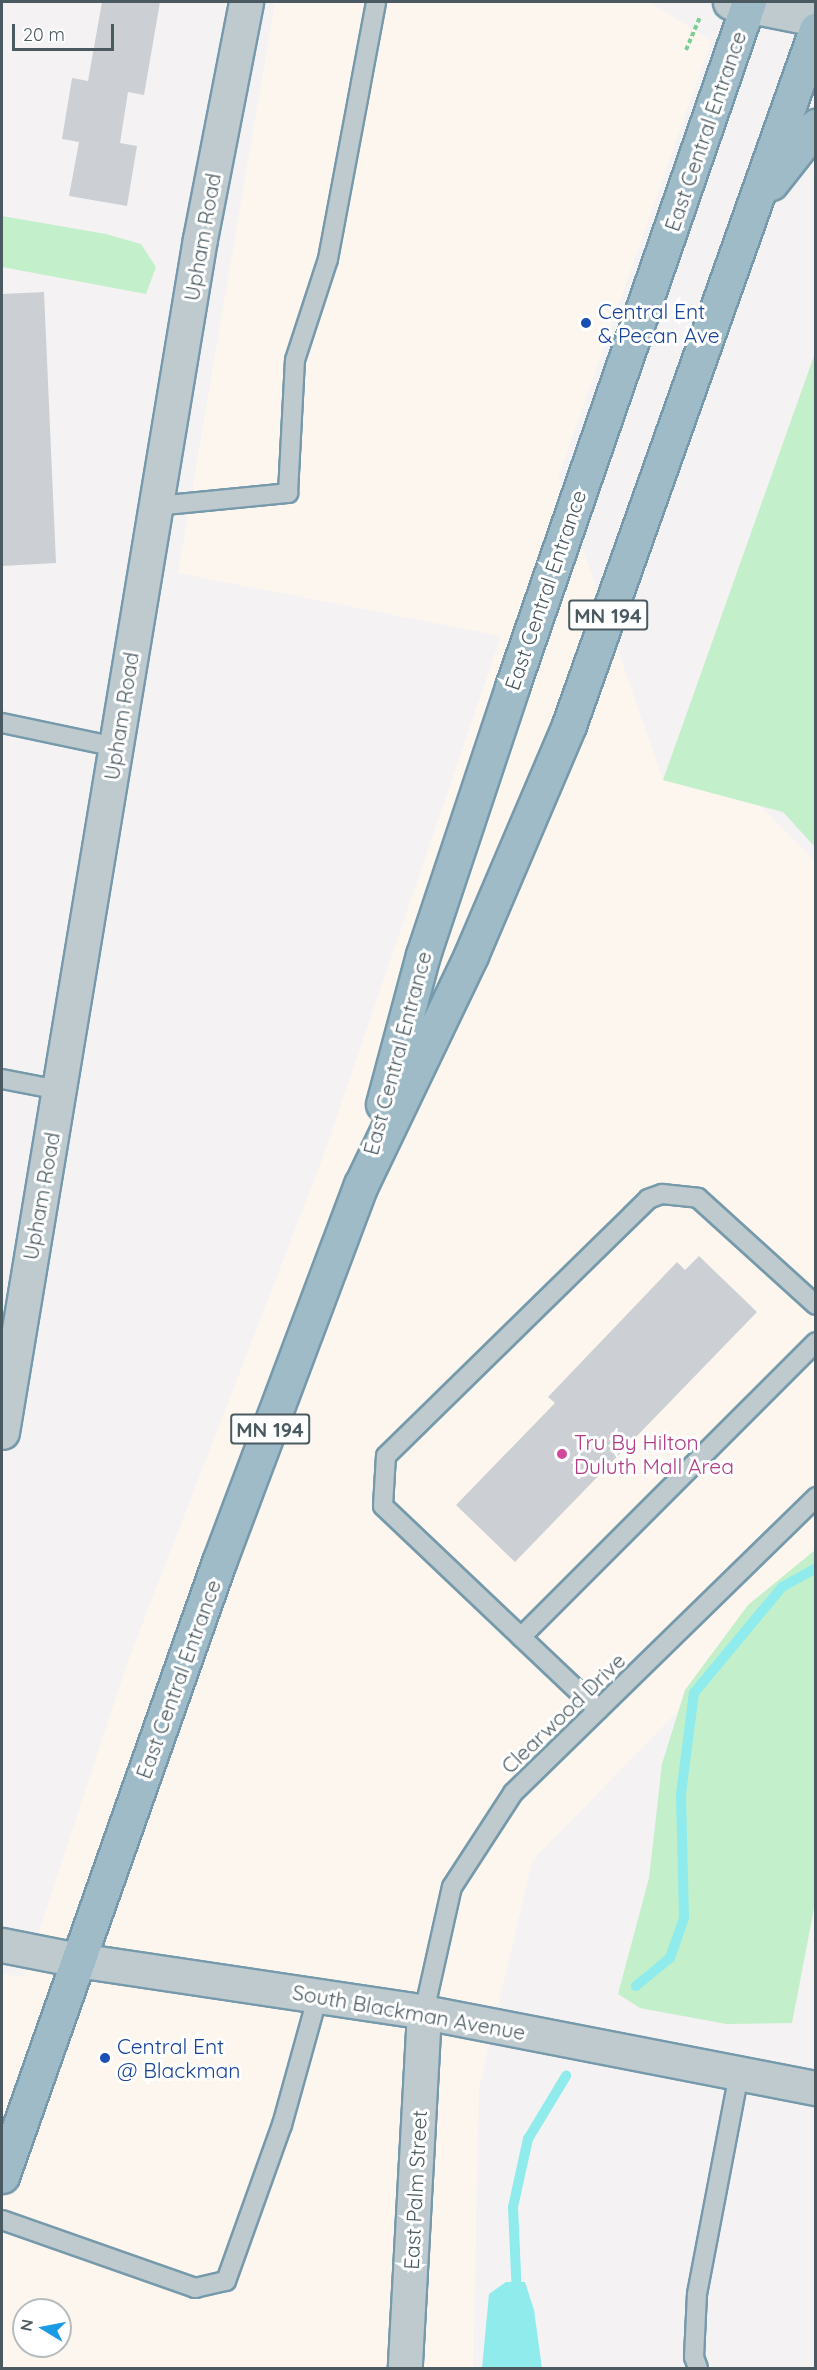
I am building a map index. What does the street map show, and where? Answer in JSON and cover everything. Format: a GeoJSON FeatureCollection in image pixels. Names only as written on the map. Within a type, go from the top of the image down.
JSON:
{"type":"FeatureCollection","features":[{"type":"Feature","properties":{"kind":"highway","name":"East Central Entrance"},"geometry":{"type":"LineString","coordinates":[[362,1185],[427,944],[732,5]]}},
{"type":"Feature","properties":{"kind":"highway","name":"East Central Entrance"},"geometry":{"type":"LineString","coordinates":[[2,2176],[219,1562],[362,1185],[471,955],[544,790],[816,30]]}},
{"type":"Feature","properties":{"kind":"highway"},"geometry":{"type":"LineString","coordinates":[[754,205],[816,126]]}},
{"type":"Feature","properties":{"kind":"street","name":"Upham Road"},"geometry":{"type":"LineString","coordinates":[[2,1423],[200,240],[246,2]]}},
{"type":"Feature","properties":{"kind":"street"},"geometry":{"type":"LineString","coordinates":[[732,5],[816,19]]}},
{"type":"Feature","properties":{"kind":"street","name":"South Blackman Avenue"},"geometry":{"type":"LineString","coordinates":[[2,1945],[78,1960],[424,2012],[816,2088]]}},
{"type":"Feature","properties":{"kind":"street","name":"East Palm Street"},"geometry":{"type":"LineString","coordinates":[[405,2368],[424,2012]]}},
{"type":"Feature","properties":{"kind":"lane"},"geometry":{"type":"LineString","coordinates":[[156,506],[288,493],[295,360],[328,259],[376,2]]}},
{"type":"Feature","properties":{"kind":"lane"},"geometry":{"type":"LineString","coordinates":[[2,723],[116,747]]}},
{"type":"Feature","properties":{"kind":"lane"},"geometry":{"type":"LineString","coordinates":[[2,1079],[59,1090]]}},
{"type":"Feature","properties":{"kind":"lane"},"geometry":{"type":"LineString","coordinates":[[598,1710],[383,1506],[386,1456],[648,1199],[662,1194],[698,1198],[816,1305]]}},
{"type":"Feature","properties":{"kind":"lane"},"geometry":{"type":"LineString","coordinates":[[521,1636],[816,1342]]}},
{"type":"Feature","properties":{"kind":"lane","name":"Clearwood Drive"},"geometry":{"type":"LineString","coordinates":[[424,2012],[452,1887],[513,1793],[816,1497]]}},
{"type":"Feature","properties":{"kind":"lane"},"geometry":{"type":"LineString","coordinates":[[2,2220],[195,2288],[226,2281],[282,2125],[318,1995]]}},
{"type":"Feature","properties":{"kind":"lane"},"geometry":{"type":"LineString","coordinates":[[698,2368],[694,2357],[696,2294],[738,2073]]}},
{"type":"Feature","properties":{"kind":"path"},"geometry":{"type":"LineString","coordinates":[[686,50],[732,5]]}},
{"type":"Feature","properties":{"kind":"shaded area"},"geometry":{"type":"Polygon","coordinates":[[[275,2],[650,2],[711,41],[558,478],[663,780],[760,806],[815,861],[815,1570],[532,1861],[479,2088],[473,2368],[2,2368],[2,1974],[24,1977],[128,1661],[322,1160],[501,636],[178,573],[275,2]]]}},
{"type":"Feature","properties":{"kind":"green space"},"geometry":{"type":"Polygon","coordinates":[[[2,216],[106,234],[141,244],[156,267],[146,294],[2,267],[2,216]]]}},
{"type":"Feature","properties":{"kind":"green space"},"geometry":{"type":"Polygon","coordinates":[[[815,353],[815,847],[783,812],[663,780],[815,353]]]}},
{"type":"Feature","properties":{"kind":"green space"},"geometry":{"type":"Polygon","coordinates":[[[815,1550],[815,1903],[792,2023],[726,2024],[640,2008],[618,1994],[649,1878],[662,1764],[685,1690],[748,1605],[815,1550]]]}},
{"type":"Feature","properties":{"kind":"water"},"geometry":{"type":"Polygon","coordinates":[[[506,2282],[525,2282],[534,2310],[542,2368],[482,2368],[489,2294],[506,2282]]]}},
{"type":"Feature","properties":{"kind":"building"},"geometry":{"type":"Polygon","coordinates":[[[102,2],[160,2],[144,95],[128,92],[120,143],[137,146],[127,206],[69,196],[79,142],[62,139],[72,78],[88,81],[102,2]]]}},
{"type":"Feature","properties":{"kind":"building"},"geometry":{"type":"Polygon","coordinates":[[[44,292],[56,563],[2,566],[2,294],[44,292]]]}},
{"type":"Feature","properties":{"kind":"building","name":"Tru By Hilton Duluth Mall Area"},"geometry":{"type":"Polygon","coordinates":[[[699,1256],[757,1312],[515,1562],[456,1505],[555,1403],[548,1397],[677,1262],[685,1270],[699,1256]]]}},
{"type":"Feature","properties":{"kind":"waterway"},"geometry":{"type":"LineString","coordinates":[[636,1986],[670,1958],[684,1918],[681,1794],[694,1693],[782,1587],[816,1568]]}},
{"type":"Feature","properties":{"kind":"waterway"},"geometry":{"type":"LineString","coordinates":[[517,2296],[513,2207],[528,2139],[566,2076]]}},
{"type":"Feature","properties":{"kind":"place","name":"Central Ent & Pecan Ave"},"geometry":{"type":"Point","coordinates":[586,323]}},
{"type":"Feature","properties":{"kind":"place","name":"Tru By Hilton Duluth Mall Area"},"geometry":{"type":"Point","coordinates":[562,1454]}},
{"type":"Feature","properties":{"kind":"place","name":"Central Ent @ Blackman"},"geometry":{"type":"Point","coordinates":[105,2058]}}]}
